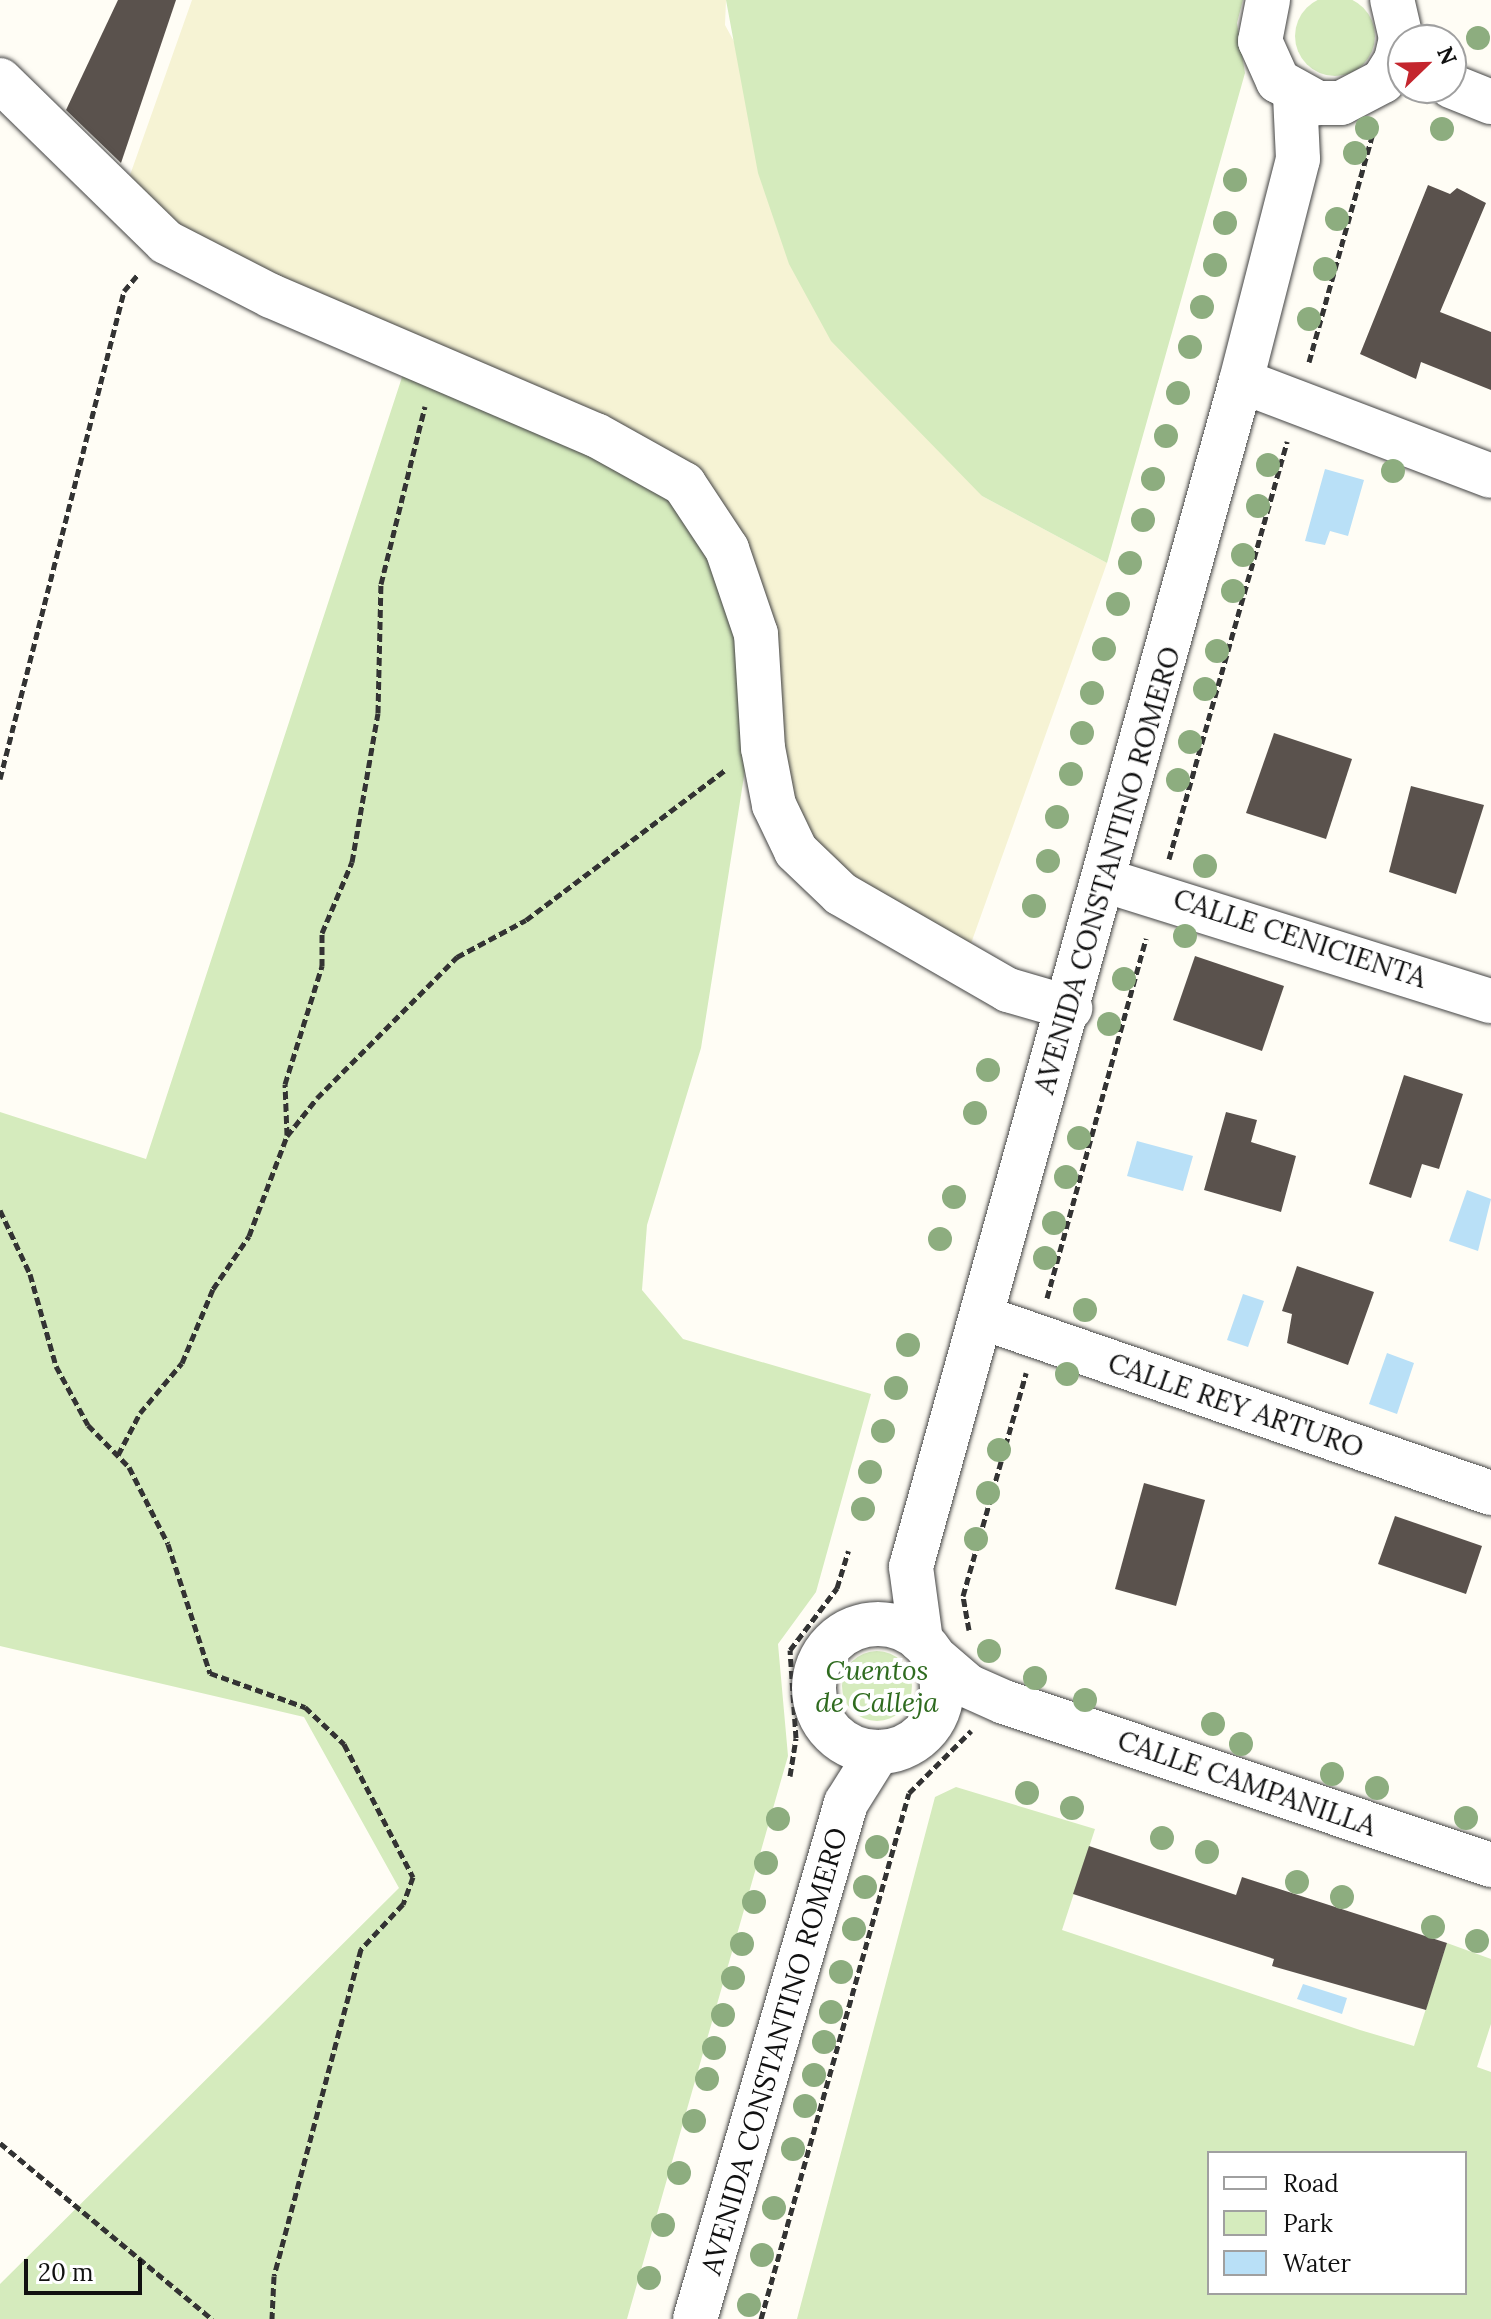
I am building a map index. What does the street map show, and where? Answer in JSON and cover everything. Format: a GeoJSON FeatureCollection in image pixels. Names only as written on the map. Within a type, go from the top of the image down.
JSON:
{"type":"FeatureCollection","features":[{"type":"Feature","properties":{"kind":"street"},"geometry":{"type":"LineString","coordinates":[[1268,0],[1260,41],[1272,71],[1295,95],[1358,114],[1387,77]]}},
{"type":"Feature","properties":{"kind":"street"},"geometry":{"type":"LineString","coordinates":[[1392,0],[1398,24]]}},
{"type":"Feature","properties":{"kind":"street"},"geometry":{"type":"LineString","coordinates":[[0,80],[166,242],[437,367],[596,435],[684,484],[727,549],[756,634],[763,748],[774,805],[796,851],[841,894],[1008,990],[1070,1008]]}},
{"type":"Feature","properties":{"kind":"street"},"geometry":{"type":"LineString","coordinates":[[1467,92],[1491,102]]}},
{"type":"Feature","properties":{"kind":"street","name":"AVENIDA CONSTANTINO ROMERO"},"geometry":{"type":"LineString","coordinates":[[866,1625],[908,1579],[1107,881],[1298,159],[1295,95]]}},
{"type":"Feature","properties":{"kind":"street","name":"AVENIDA CONSTANTINO ROMERO"},"geometry":{"type":"LineString","coordinates":[[1298,159],[1358,114]]}},
{"type":"Feature","properties":{"kind":"street"},"geometry":{"type":"LineString","coordinates":[[1241,381],[1300,398],[1491,476]]}},
{"type":"Feature","properties":{"kind":"street","name":"CALLE CENICIENTA"},"geometry":{"type":"LineString","coordinates":[[1107,881],[1159,892],[1491,1001]]}},
{"type":"Feature","properties":{"kind":"street","name":"CALLE REY ARTURO"},"geometry":{"type":"LineString","coordinates":[[981,1317],[1491,1493]]}},
{"type":"Feature","properties":{"kind":"street","name":"AVENIDA CONSTANTINO ROMERO"},"geometry":{"type":"LineString","coordinates":[[908,1579],[927,1648]]}},
{"type":"Feature","properties":{"kind":"street"},"geometry":{"type":"LineString","coordinates":[[930,1726],[942,1684],[927,1648],[896,1627],[866,1625],[846,1632],[818,1665],[817,1707],[835,1737],[865,1768],[914,1742],[930,1726],[988,1702]]}},
{"type":"Feature","properties":{"kind":"street","name":"CALLE CAMPANILLA"},"geometry":{"type":"LineString","coordinates":[[927,1648],[988,1702],[1491,1865]]}},
{"type":"Feature","properties":{"kind":"street","name":"AVENIDA CONSTANTINO ROMERO"},"geometry":{"type":"LineString","coordinates":[[695,2319],[865,1768]]}},
{"type":"Feature","properties":{"kind":"path"},"geometry":{"type":"LineString","coordinates":[[761,2319],[909,1793],[955,1754],[988,1702],[989,1668],[968,1629],[963,1596],[1300,398],[1358,114]]}},
{"type":"Feature","properties":{"kind":"path"},"geometry":{"type":"LineString","coordinates":[[0,779],[124,291],[166,242]]}},
{"type":"Feature","properties":{"kind":"path"},"geometry":{"type":"LineString","coordinates":[[287,1136],[285,1084],[322,966],[322,933],[352,862],[378,713],[381,584],[437,367]]}},
{"type":"Feature","properties":{"kind":"path"},"geometry":{"type":"LineString","coordinates":[[118,1455],[140,1413],[182,1363],[213,1289],[249,1236],[287,1136],[457,957],[526,920],[570,880],[654,829],[682,798],[763,748]]}},
{"type":"Feature","properties":{"kind":"path"},"geometry":{"type":"LineString","coordinates":[[0,1210],[30,1274],[56,1366],[88,1425],[118,1455],[168,1544],[210,1673],[305,1707],[344,1744],[413,1877],[403,1904],[361,1949],[274,2276],[272,2319]]}},
{"type":"Feature","properties":{"kind":"path"},"geometry":{"type":"LineString","coordinates":[[790,1776],[796,1738],[790,1650],[837,1588],[848,1551]]}},
{"type":"Feature","properties":{"kind":"path"},"geometry":{"type":"LineString","coordinates":[[0,2143],[212,2319]]}},
{"type":"Feature","properties":{"kind":"shaded area"},"geometry":{"type":"Polygon","coordinates":[[[192,0],[726,0],[725,25],[982,496],[1107,563],[969,949],[819,858],[793,809],[750,581],[124,192],[192,0]]]}},
{"type":"Feature","properties":{"kind":"green space"},"geometry":{"type":"Polygon","coordinates":[[[1320,-1],[1350,-1],[1368,14],[1374,28],[1374,44],[1368,58],[1357,69],[1343,75],[1327,75],[1313,69],[1302,58],[1296,44],[1298,21],[1307,8],[1320,-1]]]}},
{"type":"Feature","properties":{"kind":"green space"},"geometry":{"type":"Polygon","coordinates":[[[726,0],[1243,0],[1237,23],[1245,73],[1107,563],[982,496],[831,341],[789,264],[758,173],[726,0]]]}},
{"type":"Feature","properties":{"kind":"green space"},"geometry":{"type":"Polygon","coordinates":[[[405,368],[670,493],[736,606],[745,770],[701,1048],[647,1225],[642,1290],[683,1339],[871,1394],[816,1592],[778,1644],[788,1756],[627,2319],[0,2319],[0,2284],[399,1888],[304,1717],[0,1646],[0,1112],[146,1159],[405,368]]]}},
{"type":"Feature","properties":{"kind":"green space","name":"Cuentos de Calleja"},"geometry":{"type":"Polygon","coordinates":[[[870,1651],[884,1651],[906,1666],[912,1686],[910,1699],[902,1711],[884,1721],[870,1721],[848,1706],[842,1693],[842,1679],[857,1657],[870,1651]]]}},
{"type":"Feature","properties":{"kind":"green space"},"geometry":{"type":"Polygon","coordinates":[[[956,1787],[1095,1829],[1062,1930],[1414,2046],[1447,1943],[1491,1959],[1491,2024],[1477,2067],[1491,2072],[1491,2319],[797,2319],[935,1797],[956,1787]]]}},
{"type":"Feature","properties":{"kind":"water"},"geometry":{"type":"Polygon","coordinates":[[[1325,469],[1364,480],[1348,536],[1330,531],[1325,545],[1305,541],[1325,469]]]}},
{"type":"Feature","properties":{"kind":"water"},"geometry":{"type":"Polygon","coordinates":[[[1137,1141],[1193,1156],[1183,1191],[1127,1176],[1137,1141]]]}},
{"type":"Feature","properties":{"kind":"water"},"geometry":{"type":"Polygon","coordinates":[[[1467,1190],[1491,1199],[1478,1251],[1449,1241],[1467,1190]]]}},
{"type":"Feature","properties":{"kind":"water"},"geometry":{"type":"Polygon","coordinates":[[[1243,1294],[1264,1301],[1248,1347],[1227,1340],[1243,1294]]]}},
{"type":"Feature","properties":{"kind":"water"},"geometry":{"type":"Polygon","coordinates":[[[1387,1353],[1414,1363],[1397,1414],[1369,1404],[1387,1353]]]}},
{"type":"Feature","properties":{"kind":"water"},"geometry":{"type":"Polygon","coordinates":[[[1303,1984],[1347,1998],[1342,2014],[1297,1999],[1303,1984]]]}},
{"type":"Feature","properties":{"kind":"building"},"geometry":{"type":"Polygon","coordinates":[[[118,0],[176,0],[121,163],[66,110],[118,0]]]}},
{"type":"Feature","properties":{"kind":"building"},"geometry":{"type":"Polygon","coordinates":[[[1428,185],[1450,194],[1457,188],[1486,203],[1440,312],[1491,332],[1491,390],[1421,362],[1416,379],[1360,354],[1428,185]]]}},
{"type":"Feature","properties":{"kind":"building"},"geometry":{"type":"Polygon","coordinates":[[[1274,733],[1352,759],[1326,839],[1246,813],[1274,733]]]}},
{"type":"Feature","properties":{"kind":"building"},"geometry":{"type":"Polygon","coordinates":[[[1411,786],[1484,805],[1456,894],[1389,872],[1411,786]]]}},
{"type":"Feature","properties":{"kind":"building"},"geometry":{"type":"Polygon","coordinates":[[[1195,956],[1284,986],[1262,1051],[1173,1020],[1195,956]]]}},
{"type":"Feature","properties":{"kind":"building"},"geometry":{"type":"Polygon","coordinates":[[[1404,1075],[1463,1094],[1439,1169],[1422,1164],[1411,1198],[1369,1184],[1404,1075]]]}},
{"type":"Feature","properties":{"kind":"building"},"geometry":{"type":"Polygon","coordinates":[[[1226,1112],[1257,1120],[1251,1142],[1296,1156],[1281,1212],[1204,1190],[1226,1112]]]}},
{"type":"Feature","properties":{"kind":"building"},"geometry":{"type":"Polygon","coordinates":[[[1297,1266],[1374,1292],[1348,1365],[1287,1343],[1292,1314],[1282,1311],[1297,1266]]]}},
{"type":"Feature","properties":{"kind":"building"},"geometry":{"type":"Polygon","coordinates":[[[1144,1483],[1205,1500],[1176,1606],[1115,1589],[1144,1483]]]}},
{"type":"Feature","properties":{"kind":"building"},"geometry":{"type":"Polygon","coordinates":[[[1395,1516],[1482,1546],[1466,1594],[1378,1564],[1395,1516]]]}},
{"type":"Feature","properties":{"kind":"building"},"geometry":{"type":"Polygon","coordinates":[[[1089,1846],[1236,1895],[1242,1877],[1447,1943],[1426,2010],[1272,1966],[1274,1959],[1073,1894],[1089,1846]]]}}]}
